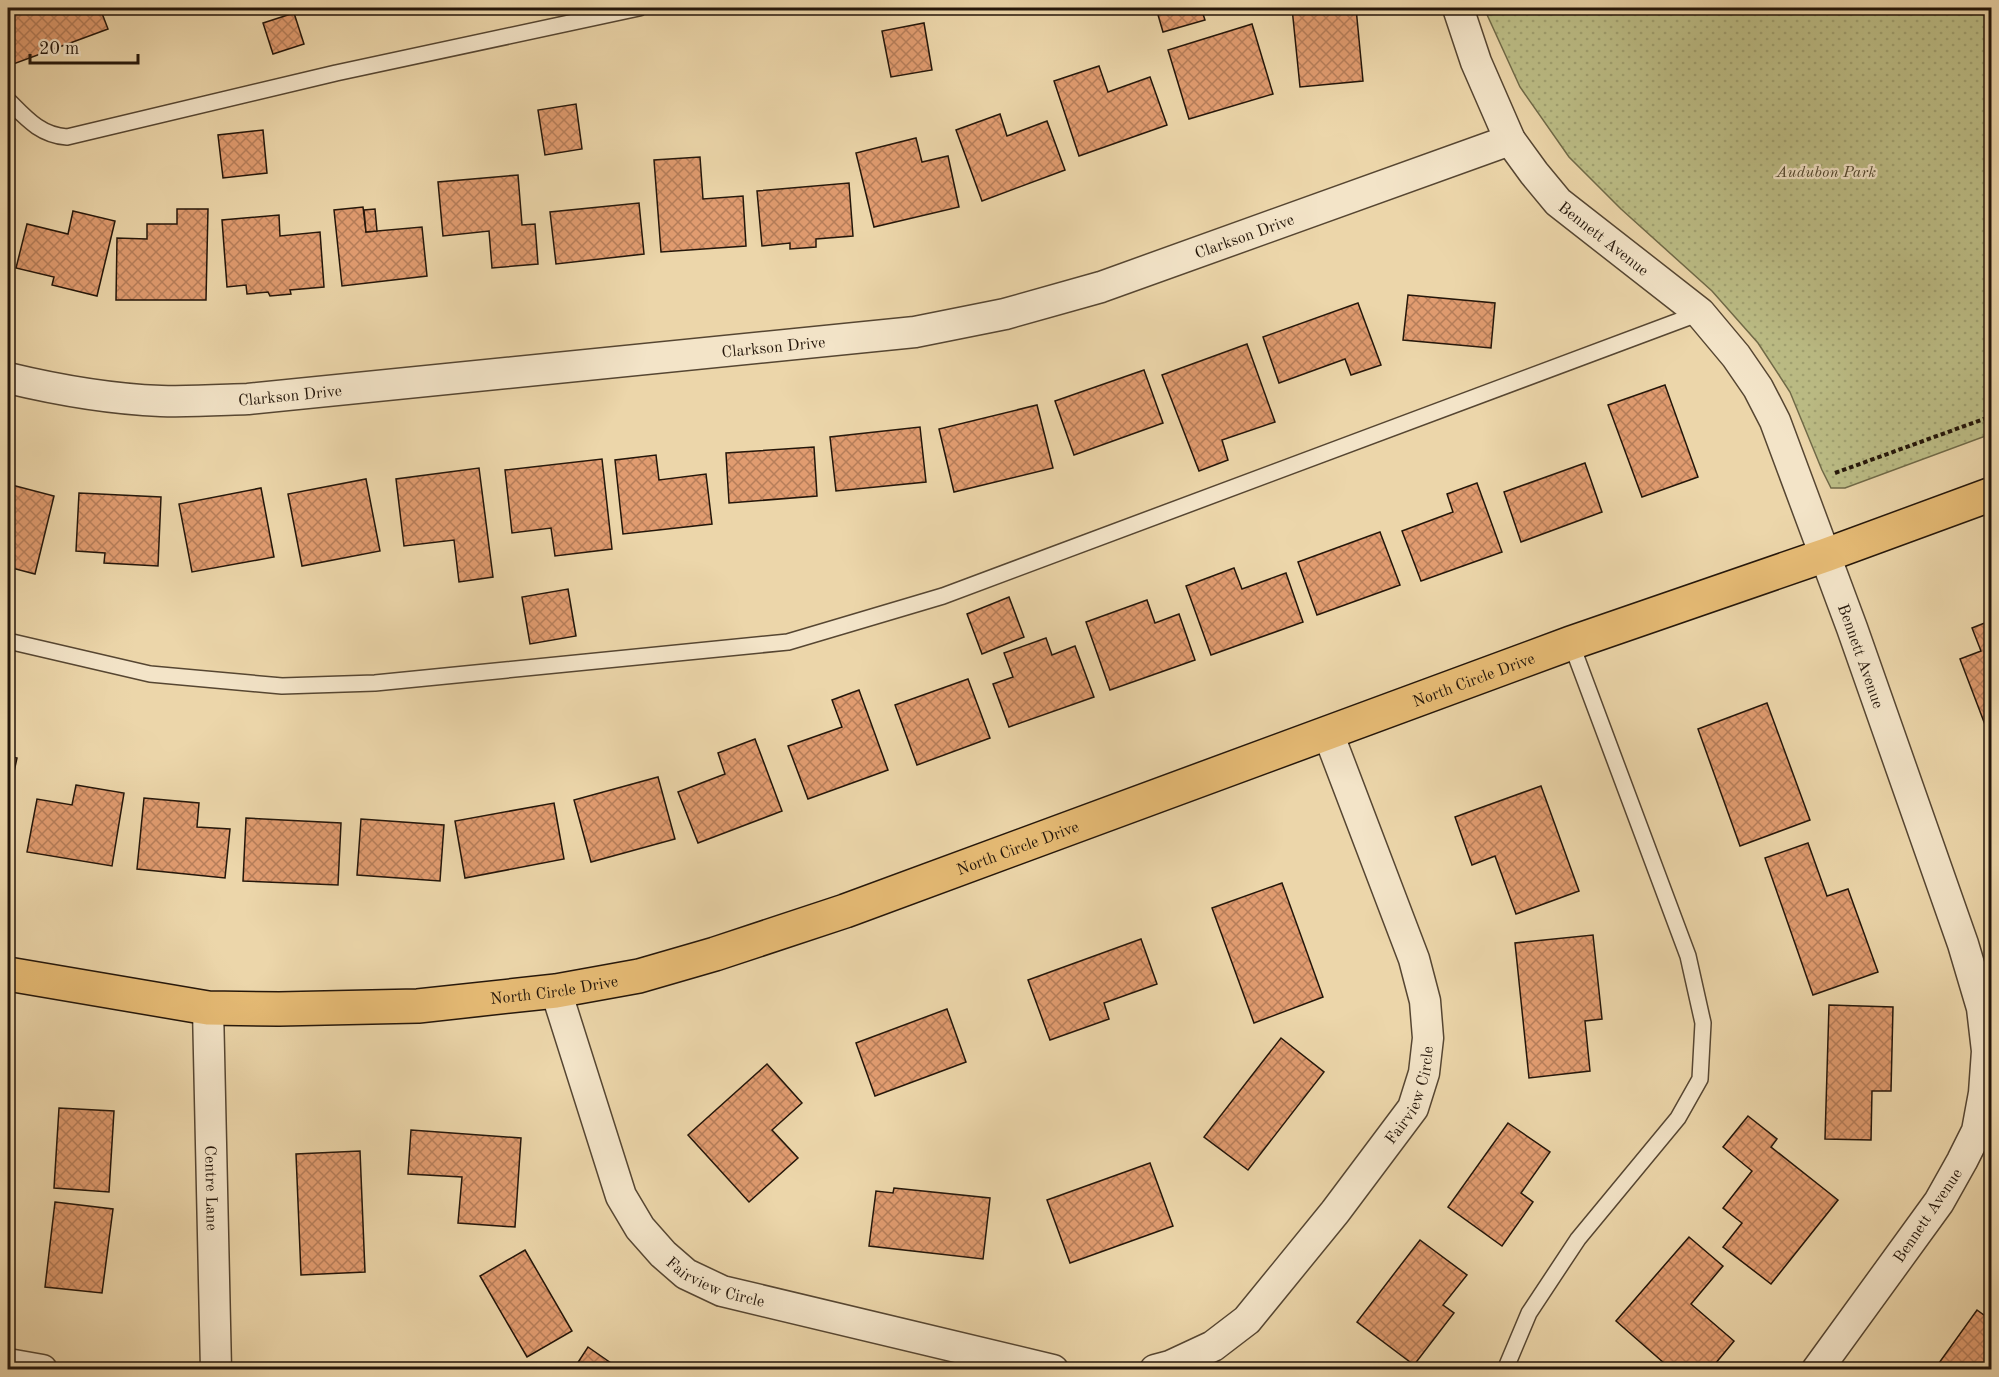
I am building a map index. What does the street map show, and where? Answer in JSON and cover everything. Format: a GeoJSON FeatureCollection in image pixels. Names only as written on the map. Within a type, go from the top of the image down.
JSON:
{"type":"FeatureCollection","features":[{"type":"Feature","properties":{"kind":"main road","name":"North Circle Drive"},"geometry":{"type":"LineString","coordinates":[[8,974],[208,1008],[279,1009],[418,1006],[556,990],[639,975],[715,954],[856,907],[1571,643],[1826,555],[1992,494]]}},
{"type":"Feature","properties":{"kind":"street","name":"Bennett Avenue"},"geometry":{"type":"LineString","coordinates":[[1458,8],[1476,62],[1510,140],[1558,202],[1700,313],[1736,356],[1762,396],[1775,421],[1826,555],[1963,944],[1982,1008],[1988,1052],[1984,1094],[1977,1131],[1939,1202],[1817,1370]]}},
{"type":"Feature","properties":{"kind":"street","name":"Clarkson Drive"},"geometry":{"type":"LineString","coordinates":[[8,378],[56,389],[110,397],[161,401],[248,399],[915,332],[1005,315],[1101,287],[1510,140]]}},
{"type":"Feature","properties":{"kind":"street","name":"Fairview Circle"},"geometry":{"type":"LineString","coordinates":[[1155,1370],[1170,1366],[1213,1346],[1248,1320],[1335,1212],[1413,1108],[1424,1073],[1428,1038],[1425,1000],[1414,959],[1328,733]]}},
{"type":"Feature","properties":{"kind":"street","name":"Fairview Circle"},"geometry":{"type":"LineString","coordinates":[[556,990],[621,1196],[640,1228],[663,1254],[686,1274],[722,1291],[1053,1370]]}},
{"type":"Feature","properties":{"kind":"street","name":"Centre Lane"},"geometry":{"type":"LineString","coordinates":[[208,1008],[216,1370]]}},
{"type":"Feature","properties":{"kind":"street"},"geometry":{"type":"LineString","coordinates":[[8,1364],[42,1370]]}},
{"type":"Feature","properties":{"kind":"lane"},"geometry":{"type":"LineString","coordinates":[[8,100],[41,130],[54,136],[67,137],[336,73],[639,8]]}},
{"type":"Feature","properties":{"kind":"lane"},"geometry":{"type":"LineString","coordinates":[[8,641],[150,674],[282,686],[375,683],[788,642],[943,596],[1700,313]]}},
{"type":"Feature","properties":{"kind":"lane"},"geometry":{"type":"LineString","coordinates":[[1505,1370],[1529,1313],[1578,1239],[1678,1118],[1700,1079],[1703,1023],[1688,956],[1571,643]]}},
{"type":"Feature","properties":{"kind":"path"},"geometry":{"type":"LineString","coordinates":[[1835,473],[1992,416]]}},
{"type":"Feature","properties":{"kind":"green space","name":"Audubon Park"},"geometry":{"type":"Polygon","coordinates":[[[1484,8],[1991,8],[1991,434],[1845,488],[1831,488],[1790,392],[1758,343],[1712,291],[1621,209],[1569,157],[1520,87],[1484,8]]]}},
{"type":"Feature","properties":{"kind":"building"},"geometry":{"type":"Polygon","coordinates":[[[23,8],[100,8],[108,29],[8,66],[8,13],[23,8]]]}},
{"type":"Feature","properties":{"kind":"building"},"geometry":{"type":"Polygon","coordinates":[[[1156,8],[1201,8],[1205,20],[1163,32],[1156,8]]]}},
{"type":"Feature","properties":{"kind":"building"},"geometry":{"type":"Polygon","coordinates":[[[1292,8],[1356,8],[1363,81],[1300,87],[1292,8]]]}},
{"type":"Feature","properties":{"kind":"building"},"geometry":{"type":"Polygon","coordinates":[[[294,13],[304,44],[273,54],[263,23],[294,13]]]}},
{"type":"Feature","properties":{"kind":"building"},"geometry":{"type":"Polygon","coordinates":[[[924,23],[932,70],[891,77],[882,31],[924,23]]]}},
{"type":"Feature","properties":{"kind":"building"},"geometry":{"type":"Polygon","coordinates":[[[1252,24],[1273,94],[1189,119],[1168,50],[1252,24]]]}},
{"type":"Feature","properties":{"kind":"building"},"geometry":{"type":"Polygon","coordinates":[[[1099,66],[1108,92],[1150,77],[1167,125],[1079,156],[1054,81],[1099,66]]]}},
{"type":"Feature","properties":{"kind":"building"},"geometry":{"type":"Polygon","coordinates":[[[576,104],[582,149],[545,155],[538,110],[576,104]]]}},
{"type":"Feature","properties":{"kind":"building"},"geometry":{"type":"Polygon","coordinates":[[[1000,114],[1007,136],[1047,121],[1065,170],[982,201],[956,130],[1000,114]]]}},
{"type":"Feature","properties":{"kind":"building"},"geometry":{"type":"Polygon","coordinates":[[[263,130],[267,173],[223,178],[218,135],[263,130]]]}},
{"type":"Feature","properties":{"kind":"building"},"geometry":{"type":"Polygon","coordinates":[[[916,138],[922,162],[948,156],[959,207],[874,227],[856,153],[916,138]]]}},
{"type":"Feature","properties":{"kind":"building"},"geometry":{"type":"Polygon","coordinates":[[[700,157],[703,199],[743,196],[746,246],[661,252],[654,160],[700,157]]]}},
{"type":"Feature","properties":{"kind":"building"},"geometry":{"type":"Polygon","coordinates":[[[518,175],[522,225],[535,224],[538,264],[492,268],[489,231],[443,236],[438,182],[518,175]]]}},
{"type":"Feature","properties":{"kind":"building"},"geometry":{"type":"Polygon","coordinates":[[[849,183],[853,236],[816,239],[816,247],[790,249],[790,243],[762,246],[757,191],[849,183]]]}},
{"type":"Feature","properties":{"kind":"building"},"geometry":{"type":"Polygon","coordinates":[[[639,203],[644,254],[556,264],[550,212],[639,203]]]}},
{"type":"Feature","properties":{"kind":"building"},"geometry":{"type":"Polygon","coordinates":[[[363,207],[366,232],[422,227],[427,276],[342,286],[334,210],[363,207]]]}},
{"type":"Feature","properties":{"kind":"building"},"geometry":{"type":"Polygon","coordinates":[[[177,209],[208,209],[206,300],[116,300],[117,238],[147,239],[147,224],[177,224],[177,209]]]}},
{"type":"Feature","properties":{"kind":"building"},"geometry":{"type":"Polygon","coordinates":[[[375,209],[377,231],[366,232],[364,210],[375,209]]]}},
{"type":"Feature","properties":{"kind":"building"},"geometry":{"type":"Polygon","coordinates":[[[73,211],[115,221],[97,296],[52,285],[54,277],[16,268],[27,224],[68,234],[73,211]]]}},
{"type":"Feature","properties":{"kind":"building"},"geometry":{"type":"Polygon","coordinates":[[[279,215],[280,236],[320,232],[324,287],[290,290],[291,294],[270,296],[268,292],[247,294],[246,285],[227,287],[222,220],[279,215]]]}},
{"type":"Feature","properties":{"kind":"building"},"geometry":{"type":"Polygon","coordinates":[[[1408,295],[1495,303],[1491,348],[1403,340],[1408,295]]]}},
{"type":"Feature","properties":{"kind":"building"},"geometry":{"type":"Polygon","coordinates":[[[1358,303],[1381,365],[1351,375],[1345,359],[1279,383],[1263,337],[1358,303]]]}},
{"type":"Feature","properties":{"kind":"building"},"geometry":{"type":"Polygon","coordinates":[[[1247,344],[1275,422],[1222,440],[1228,460],[1199,471],[1162,375],[1247,344]]]}},
{"type":"Feature","properties":{"kind":"building"},"geometry":{"type":"Polygon","coordinates":[[[1144,370],[1163,423],[1074,455],[1055,401],[1144,370]]]}},
{"type":"Feature","properties":{"kind":"building"},"geometry":{"type":"Polygon","coordinates":[[[1665,385],[1698,477],[1642,497],[1608,405],[1665,385]]]}},
{"type":"Feature","properties":{"kind":"building"},"geometry":{"type":"Polygon","coordinates":[[[1037,405],[1053,468],[954,492],[939,429],[1037,405]]]}},
{"type":"Feature","properties":{"kind":"building"},"geometry":{"type":"Polygon","coordinates":[[[920,427],[926,482],[836,491],[830,437],[920,427]]]}},
{"type":"Feature","properties":{"kind":"building"},"geometry":{"type":"Polygon","coordinates":[[[814,447],[817,496],[729,503],[726,453],[814,447]]]}},
{"type":"Feature","properties":{"kind":"building"},"geometry":{"type":"Polygon","coordinates":[[[656,455],[659,480],[706,474],[712,524],[623,534],[615,460],[656,455]]]}},
{"type":"Feature","properties":{"kind":"building"},"geometry":{"type":"Polygon","coordinates":[[[602,459],[612,549],[555,556],[551,528],[512,533],[505,470],[602,459]]]}},
{"type":"Feature","properties":{"kind":"building"},"geometry":{"type":"Polygon","coordinates":[[[1585,463],[1602,512],[1521,542],[1504,492],[1585,463]]]}},
{"type":"Feature","properties":{"kind":"building"},"geometry":{"type":"Polygon","coordinates":[[[479,468],[493,577],[459,582],[454,540],[404,546],[396,479],[479,468]]]}},
{"type":"Feature","properties":{"kind":"building"},"geometry":{"type":"Polygon","coordinates":[[[366,479],[380,551],[302,566],[288,494],[366,479]]]}},
{"type":"Feature","properties":{"kind":"building"},"geometry":{"type":"Polygon","coordinates":[[[1477,483],[1502,552],[1421,581],[1402,531],[1453,512],[1447,494],[1477,483]]]}},
{"type":"Feature","properties":{"kind":"building"},"geometry":{"type":"Polygon","coordinates":[[[8,484],[54,496],[35,574],[8,567],[8,484]]]}},
{"type":"Feature","properties":{"kind":"building"},"geometry":{"type":"Polygon","coordinates":[[[261,488],[274,557],[192,572],[179,504],[261,488]]]}},
{"type":"Feature","properties":{"kind":"building"},"geometry":{"type":"Polygon","coordinates":[[[79,493],[161,497],[158,566],[104,563],[105,553],[76,551],[79,493]]]}},
{"type":"Feature","properties":{"kind":"building"},"geometry":{"type":"Polygon","coordinates":[[[1380,532],[1400,585],[1317,615],[1298,562],[1380,532]]]}},
{"type":"Feature","properties":{"kind":"building"},"geometry":{"type":"Polygon","coordinates":[[[1234,568],[1242,589],[1286,573],[1303,622],[1211,655],[1186,586],[1234,568]]]}},
{"type":"Feature","properties":{"kind":"building"},"geometry":{"type":"Polygon","coordinates":[[[568,589],[576,636],[530,644],[522,597],[568,589]]]}},
{"type":"Feature","properties":{"kind":"building"},"geometry":{"type":"Polygon","coordinates":[[[1009,597],[1024,637],[982,654],[967,614],[1009,597]]]}},
{"type":"Feature","properties":{"kind":"building"},"geometry":{"type":"Polygon","coordinates":[[[1147,600],[1155,623],[1179,614],[1195,660],[1110,690],[1086,622],[1147,600]]]}},
{"type":"Feature","properties":{"kind":"building"},"geometry":{"type":"Polygon","coordinates":[[[1992,620],[1992,743],[1960,659],[1981,651],[1972,628],[1992,620]]]}},
{"type":"Feature","properties":{"kind":"building"},"geometry":{"type":"Polygon","coordinates":[[[1046,638],[1052,655],[1075,646],[1094,697],[1009,727],[993,684],[1013,677],[1004,653],[1046,638]]]}},
{"type":"Feature","properties":{"kind":"building"},"geometry":{"type":"Polygon","coordinates":[[[968,679],[990,738],[917,765],[895,705],[968,679]]]}},
{"type":"Feature","properties":{"kind":"building"},"geometry":{"type":"Polygon","coordinates":[[[859,690],[888,770],[808,799],[788,746],[842,727],[832,700],[859,690]]]}},
{"type":"Feature","properties":{"kind":"building"},"geometry":{"type":"Polygon","coordinates":[[[1767,703],[1810,820],[1740,846],[1698,729],[1767,703]]]}},
{"type":"Feature","properties":{"kind":"building"},"geometry":{"type":"Polygon","coordinates":[[[755,739],[782,811],[698,843],[678,792],[725,774],[718,753],[755,739]]]}},
{"type":"Feature","properties":{"kind":"building"},"geometry":{"type":"Polygon","coordinates":[[[8,756],[17,758],[8,799],[8,756]]]}},
{"type":"Feature","properties":{"kind":"building"},"geometry":{"type":"Polygon","coordinates":[[[658,777],[675,839],[591,862],[574,800],[658,777]]]}},
{"type":"Feature","properties":{"kind":"building"},"geometry":{"type":"Polygon","coordinates":[[[76,785],[124,793],[112,866],[27,852],[37,799],[72,805],[76,785]]]}},
{"type":"Feature","properties":{"kind":"building"},"geometry":{"type":"Polygon","coordinates":[[[1541,786],[1579,891],[1516,914],[1495,856],[1472,865],[1455,817],[1541,786]]]}},
{"type":"Feature","properties":{"kind":"building"},"geometry":{"type":"Polygon","coordinates":[[[144,798],[199,803],[197,827],[230,829],[225,878],[137,869],[144,798]]]}},
{"type":"Feature","properties":{"kind":"building"},"geometry":{"type":"Polygon","coordinates":[[[554,803],[564,859],[465,878],[455,821],[554,803]]]}},
{"type":"Feature","properties":{"kind":"building"},"geometry":{"type":"Polygon","coordinates":[[[246,818],[341,823],[338,885],[243,881],[246,818]]]}},
{"type":"Feature","properties":{"kind":"building"},"geometry":{"type":"Polygon","coordinates":[[[361,819],[444,825],[440,881],[357,875],[361,819]]]}},
{"type":"Feature","properties":{"kind":"building"},"geometry":{"type":"Polygon","coordinates":[[[1808,843],[1827,896],[1848,889],[1878,972],[1813,995],[1765,858],[1808,843]]]}},
{"type":"Feature","properties":{"kind":"building"},"geometry":{"type":"Polygon","coordinates":[[[1282,883],[1323,997],[1254,1023],[1212,908],[1282,883]]]}},
{"type":"Feature","properties":{"kind":"building"},"geometry":{"type":"Polygon","coordinates":[[[1593,935],[1602,1019],[1585,1021],[1590,1071],[1529,1078],[1515,943],[1593,935]]]}},
{"type":"Feature","properties":{"kind":"building"},"geometry":{"type":"Polygon","coordinates":[[[1141,939],[1157,984],[1104,1003],[1109,1019],[1050,1040],[1028,980],[1141,939]]]}},
{"type":"Feature","properties":{"kind":"building"},"geometry":{"type":"Polygon","coordinates":[[[1829,1005],[1893,1007],[1891,1091],[1872,1091],[1871,1140],[1825,1139],[1829,1005]]]}},
{"type":"Feature","properties":{"kind":"building"},"geometry":{"type":"Polygon","coordinates":[[[947,1009],[966,1062],[875,1096],[856,1043],[947,1009]]]}},
{"type":"Feature","properties":{"kind":"building"},"geometry":{"type":"Polygon","coordinates":[[[1281,1038],[1324,1072],[1248,1170],[1204,1137],[1281,1038]]]}},
{"type":"Feature","properties":{"kind":"building"},"geometry":{"type":"Polygon","coordinates":[[[767,1064],[802,1103],[772,1130],[798,1158],[749,1202],[688,1135],[767,1064]]]}},
{"type":"Feature","properties":{"kind":"building"},"geometry":{"type":"Polygon","coordinates":[[[59,1108],[114,1111],[109,1192],[54,1188],[59,1108]]]}},
{"type":"Feature","properties":{"kind":"building"},"geometry":{"type":"Polygon","coordinates":[[[1748,1116],[1777,1139],[1771,1147],[1838,1200],[1771,1284],[1723,1247],[1742,1223],[1723,1208],[1752,1171],[1723,1147],[1748,1116]]]}},
{"type":"Feature","properties":{"kind":"building"},"geometry":{"type":"Polygon","coordinates":[[[1508,1123],[1550,1152],[1521,1193],[1533,1202],[1502,1246],[1448,1207],[1508,1123]]]}},
{"type":"Feature","properties":{"kind":"building"},"geometry":{"type":"Polygon","coordinates":[[[411,1130],[521,1138],[515,1227],[458,1223],[462,1177],[408,1174],[411,1130]]]}},
{"type":"Feature","properties":{"kind":"building"},"geometry":{"type":"Polygon","coordinates":[[[360,1151],[365,1272],[301,1275],[296,1154],[360,1151]]]}},
{"type":"Feature","properties":{"kind":"building"},"geometry":{"type":"Polygon","coordinates":[[[1150,1163],[1173,1226],[1070,1263],[1047,1200],[1150,1163]]]}},
{"type":"Feature","properties":{"kind":"building"},"geometry":{"type":"Polygon","coordinates":[[[894,1188],[990,1198],[983,1259],[869,1246],[876,1191],[893,1193],[894,1188]]]}},
{"type":"Feature","properties":{"kind":"building"},"geometry":{"type":"Polygon","coordinates":[[[55,1202],[113,1209],[102,1293],[45,1287],[55,1202]]]}},
{"type":"Feature","properties":{"kind":"building"},"geometry":{"type":"Polygon","coordinates":[[[1689,1237],[1723,1266],[1691,1304],[1734,1341],[1710,1370],[1672,1370],[1616,1321],[1689,1237]]]}},
{"type":"Feature","properties":{"kind":"building"},"geometry":{"type":"Polygon","coordinates":[[[1420,1240],[1467,1275],[1443,1305],[1454,1313],[1414,1365],[1357,1322],[1420,1240]]]}},
{"type":"Feature","properties":{"kind":"building"},"geometry":{"type":"Polygon","coordinates":[[[525,1250],[572,1331],[527,1357],[480,1276],[525,1250]]]}},
{"type":"Feature","properties":{"kind":"building"},"geometry":{"type":"Polygon","coordinates":[[[1977,1310],[1992,1321],[1992,1370],[1934,1370],[1977,1310]]]}},
{"type":"Feature","properties":{"kind":"building"},"geometry":{"type":"Polygon","coordinates":[[[588,1347],[621,1370],[573,1370],[588,1347]]]}}]}
